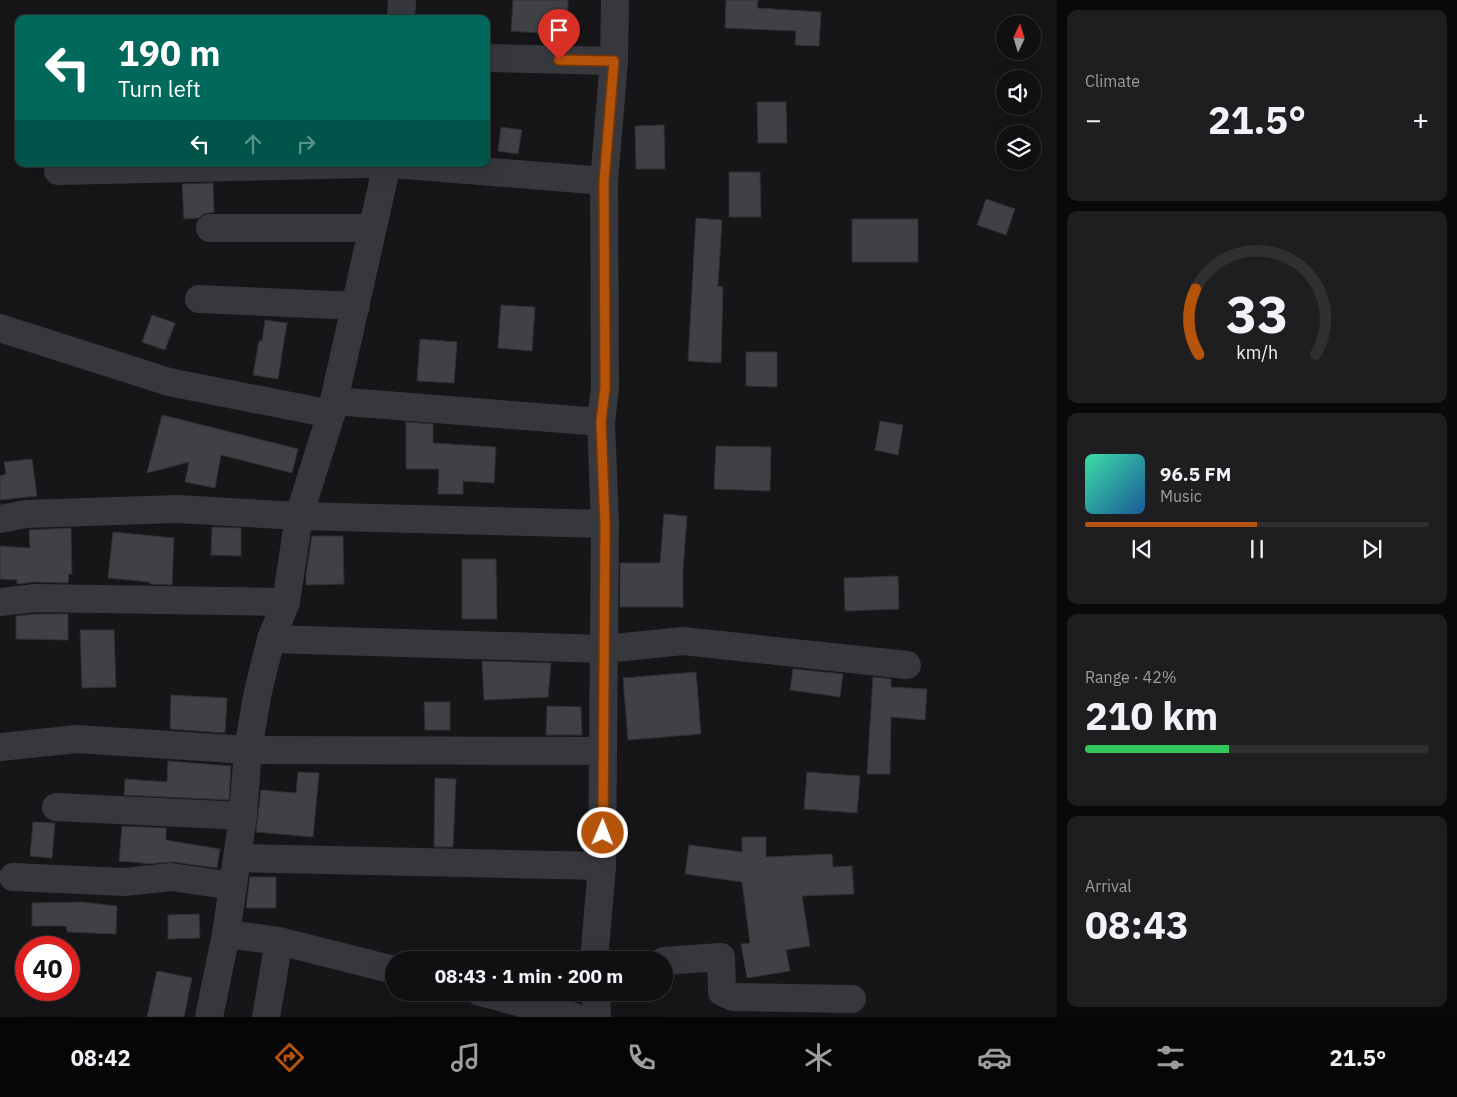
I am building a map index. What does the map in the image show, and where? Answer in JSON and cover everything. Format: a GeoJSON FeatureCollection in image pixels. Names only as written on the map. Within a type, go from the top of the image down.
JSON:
{"type":"FeatureCollection","features":[{"type":"Feature","properties":{"kind":"street"},"geometry":{"type":"LineString","coordinates":[[401,15],[402,0]]}},
{"type":"Feature","properties":{"kind":"street"},"geometry":{"type":"LineString","coordinates":[[595,951],[602,866],[605,524],[601,422],[605,388],[604,181],[614,61],[614,0]]}},
{"type":"Feature","properties":{"kind":"street"},"geometry":{"type":"LineString","coordinates":[[490,58],[614,61]]}},
{"type":"Feature","properties":{"kind":"street"},"geometry":{"type":"LineString","coordinates":[[58,171],[234,167]]}},
{"type":"Feature","properties":{"kind":"street"},"geometry":{"type":"LineString","coordinates":[[209,1017],[226,934],[243,816],[248,750],[257,696],[271,639],[286,602],[299,516],[333,407],[386,167]]}},
{"type":"Feature","properties":{"kind":"street"},"geometry":{"type":"LineString","coordinates":[[430,167],[604,181]]}},
{"type":"Feature","properties":{"kind":"street"},"geometry":{"type":"LineString","coordinates":[[210,228],[372,228]]}},
{"type":"Feature","properties":{"kind":"street"},"geometry":{"type":"LineString","coordinates":[[199,300],[356,306]]}},
{"type":"Feature","properties":{"kind":"street"},"geometry":{"type":"LineString","coordinates":[[0,328],[169,382],[333,407],[601,422]]}},
{"type":"Feature","properties":{"kind":"street"},"geometry":{"type":"LineString","coordinates":[[0,519],[26,514],[177,510],[299,516],[605,524]]}},
{"type":"Feature","properties":{"kind":"street"},"geometry":{"type":"LineString","coordinates":[[0,602],[35,598],[286,602]]}},
{"type":"Feature","properties":{"kind":"street"},"geometry":{"type":"LineString","coordinates":[[271,639],[604,649],[683,641],[907,665]]}},
{"type":"Feature","properties":{"kind":"street"},"geometry":{"type":"LineString","coordinates":[[0,746],[77,739],[248,750],[603,751]]}},
{"type":"Feature","properties":{"kind":"street"},"geometry":{"type":"LineString","coordinates":[[56,807],[243,816]]}},
{"type":"Feature","properties":{"kind":"street"},"geometry":{"type":"LineString","coordinates":[[237,858],[602,866]]}},
{"type":"Feature","properties":{"kind":"street"},"geometry":{"type":"LineString","coordinates":[[13,877],[124,882],[171,877],[233,886]]}},
{"type":"Feature","properties":{"kind":"street"},"geometry":{"type":"LineString","coordinates":[[226,934],[279,941],[385,968]]}},
{"type":"Feature","properties":{"kind":"street"},"geometry":{"type":"LineString","coordinates":[[266,1017],[279,941]]}},
{"type":"Feature","properties":{"kind":"street"},"geometry":{"type":"LineString","coordinates":[[673,960],[720,957],[722,992],[733,997],[852,999]]}},
{"type":"Feature","properties":{"kind":"street"},"geometry":{"type":"LineString","coordinates":[[514,1001],[575,1017]]}},
{"type":"Feature","properties":{"kind":"street"},"geometry":{"type":"LineString","coordinates":[[597,1001],[598,1017]]}},
{"type":"Feature","properties":{"kind":"building"},"geometry":{"type":"Polygon","coordinates":[[[513,0],[568,0],[567,32],[511,31],[513,0]]]}},
{"type":"Feature","properties":{"kind":"building"},"geometry":{"type":"Polygon","coordinates":[[[726,0],[758,0],[757,8],[821,12],[819,46],[795,45],[796,31],[725,28],[726,0]]]}},
{"type":"Feature","properties":{"kind":"building"},"geometry":{"type":"Polygon","coordinates":[[[757,102],[786,102],[787,143],[758,143],[757,102]]]}},
{"type":"Feature","properties":{"kind":"building"},"geometry":{"type":"Polygon","coordinates":[[[664,125],[665,169],[636,169],[635,126],[664,125]]]}},
{"type":"Feature","properties":{"kind":"building"},"geometry":{"type":"Polygon","coordinates":[[[501,127],[522,130],[518,154],[498,151],[501,127]]]}},
{"type":"Feature","properties":{"kind":"building"},"geometry":{"type":"Polygon","coordinates":[[[729,172],[760,172],[761,217],[729,217],[729,172]]]}},
{"type":"Feature","properties":{"kind":"building"},"geometry":{"type":"Polygon","coordinates":[[[213,183],[214,212],[203,214],[199,218],[184,219],[182,184],[213,183]]]}},
{"type":"Feature","properties":{"kind":"building"},"geometry":{"type":"Polygon","coordinates":[[[986,199],[1015,209],[1006,235],[977,225],[986,199]]]}},
{"type":"Feature","properties":{"kind":"building"},"geometry":{"type":"Polygon","coordinates":[[[696,218],[722,220],[718,286],[723,287],[721,363],[688,361],[696,218]]]}},
{"type":"Feature","properties":{"kind":"building"},"geometry":{"type":"Polygon","coordinates":[[[852,219],[918,219],[918,262],[852,262],[852,219]]]}},
{"type":"Feature","properties":{"kind":"building"},"geometry":{"type":"Polygon","coordinates":[[[501,305],[535,307],[532,351],[498,348],[501,305]]]}},
{"type":"Feature","properties":{"kind":"building"},"geometry":{"type":"Polygon","coordinates":[[[152,315],[175,323],[165,350],[142,342],[152,315]]]}},
{"type":"Feature","properties":{"kind":"building"},"geometry":{"type":"Polygon","coordinates":[[[265,320],[287,323],[278,379],[253,375],[259,341],[262,341],[265,320]]]}},
{"type":"Feature","properties":{"kind":"building"},"geometry":{"type":"Polygon","coordinates":[[[420,339],[457,342],[454,383],[417,381],[420,339]]]}},
{"type":"Feature","properties":{"kind":"building"},"geometry":{"type":"Polygon","coordinates":[[[746,352],[777,352],[777,387],[746,386],[746,352]]]}},
{"type":"Feature","properties":{"kind":"building"},"geometry":{"type":"Polygon","coordinates":[[[162,415],[298,449],[292,473],[221,455],[215,488],[185,482],[189,462],[147,473],[162,415]]]}},
{"type":"Feature","properties":{"kind":"building"},"geometry":{"type":"Polygon","coordinates":[[[880,421],[903,425],[898,455],[875,450],[880,421]]]}},
{"type":"Feature","properties":{"kind":"building"},"geometry":{"type":"Polygon","coordinates":[[[406,422],[433,424],[433,443],[496,447],[494,483],[463,481],[463,494],[438,494],[439,469],[406,469],[406,422]]]}},
{"type":"Feature","properties":{"kind":"building"},"geometry":{"type":"Polygon","coordinates":[[[716,446],[771,447],[770,491],[714,489],[716,446]]]}},
{"type":"Feature","properties":{"kind":"building"},"geometry":{"type":"Polygon","coordinates":[[[32,459],[37,496],[0,500],[0,476],[6,474],[4,462],[32,459]]]}},
{"type":"Feature","properties":{"kind":"building"},"geometry":{"type":"Polygon","coordinates":[[[664,514],[687,516],[683,570],[683,607],[620,607],[620,563],[660,563],[664,514]]]}},
{"type":"Feature","properties":{"kind":"building"},"geometry":{"type":"Polygon","coordinates":[[[212,527],[241,528],[241,556],[211,555],[212,527]]]}},
{"type":"Feature","properties":{"kind":"building"},"geometry":{"type":"Polygon","coordinates":[[[71,528],[72,574],[69,574],[68,583],[35,582],[17,584],[17,580],[0,579],[0,546],[30,548],[29,530],[71,528]]]}},
{"type":"Feature","properties":{"kind":"building"},"geometry":{"type":"Polygon","coordinates":[[[113,532],[174,538],[172,585],[108,578],[113,532]]]}},
{"type":"Feature","properties":{"kind":"building"},"geometry":{"type":"Polygon","coordinates":[[[312,536],[343,536],[344,584],[306,585],[312,536]]]}},
{"type":"Feature","properties":{"kind":"building"},"geometry":{"type":"Polygon","coordinates":[[[462,559],[496,559],[497,619],[462,619],[462,559]]]}},
{"type":"Feature","properties":{"kind":"building"},"geometry":{"type":"Polygon","coordinates":[[[898,576],[899,609],[845,611],[844,578],[898,576]]]}},
{"type":"Feature","properties":{"kind":"building"},"geometry":{"type":"Polygon","coordinates":[[[68,614],[68,640],[16,639],[16,616],[68,614]]]}},
{"type":"Feature","properties":{"kind":"building"},"geometry":{"type":"Polygon","coordinates":[[[80,630],[114,630],[116,687],[82,688],[80,630]]]}},
{"type":"Feature","properties":{"kind":"building"},"geometry":{"type":"Polygon","coordinates":[[[482,661],[551,663],[548,697],[484,700],[482,661]]]}},
{"type":"Feature","properties":{"kind":"building"},"geometry":{"type":"Polygon","coordinates":[[[793,669],[843,674],[840,697],[790,690],[793,669]]]}},
{"type":"Feature","properties":{"kind":"building"},"geometry":{"type":"Polygon","coordinates":[[[696,672],[701,734],[628,740],[623,678],[696,672]]]}},
{"type":"Feature","properties":{"kind":"building"},"geometry":{"type":"Polygon","coordinates":[[[873,677],[891,679],[891,687],[927,689],[925,720],[891,717],[890,774],[867,774],[873,677]]]}},
{"type":"Feature","properties":{"kind":"building"},"geometry":{"type":"Polygon","coordinates":[[[171,695],[227,698],[225,733],[170,729],[171,695]]]}},
{"type":"Feature","properties":{"kind":"building"},"geometry":{"type":"Polygon","coordinates":[[[424,702],[450,702],[450,730],[425,730],[424,702]]]}},
{"type":"Feature","properties":{"kind":"building"},"geometry":{"type":"Polygon","coordinates":[[[547,706],[581,707],[582,735],[546,735],[547,706]]]}},
{"type":"Feature","properties":{"kind":"building"},"geometry":{"type":"Polygon","coordinates":[[[168,761],[231,766],[229,800],[124,795],[125,779],[167,782],[168,761]]]}},
{"type":"Feature","properties":{"kind":"building"},"geometry":{"type":"Polygon","coordinates":[[[298,772],[319,773],[313,837],[256,832],[261,790],[296,793],[298,772]]]}},
{"type":"Feature","properties":{"kind":"building"},"geometry":{"type":"Polygon","coordinates":[[[807,772],[860,776],[857,813],[804,809],[807,772]]]}},
{"type":"Feature","properties":{"kind":"building"},"geometry":{"type":"Polygon","coordinates":[[[435,778],[456,779],[453,847],[434,847],[435,778]]]}},
{"type":"Feature","properties":{"kind":"building"},"geometry":{"type":"Polygon","coordinates":[[[33,822],[55,823],[52,858],[30,856],[33,822]]]}},
{"type":"Feature","properties":{"kind":"building"},"geometry":{"type":"Polygon","coordinates":[[[122,826],[166,828],[166,840],[220,849],[217,868],[173,862],[143,864],[119,861],[122,826]]]}},
{"type":"Feature","properties":{"kind":"building"},"geometry":{"type":"Polygon","coordinates":[[[742,837],[766,837],[766,857],[832,854],[833,867],[852,866],[854,894],[802,896],[810,946],[786,950],[790,971],[747,978],[741,944],[750,943],[742,882],[685,874],[689,845],[742,852],[742,837]]]}},
{"type":"Feature","properties":{"kind":"building"},"geometry":{"type":"Polygon","coordinates":[[[250,877],[276,877],[276,908],[246,908],[250,877]]]}},
{"type":"Feature","properties":{"kind":"building"},"geometry":{"type":"Polygon","coordinates":[[[82,902],[117,906],[116,934],[67,932],[66,926],[32,926],[32,903],[82,902]]]}},
{"type":"Feature","properties":{"kind":"building"},"geometry":{"type":"Polygon","coordinates":[[[199,914],[200,938],[168,939],[168,915],[199,914]]]}},
{"type":"Feature","properties":{"kind":"building"},"geometry":{"type":"Polygon","coordinates":[[[157,971],[192,978],[184,1017],[147,1017],[157,971]]]}},
{"type":"Feature","properties":{"kind":"route"},"geometry":{"type":"LineString","coordinates":[[559,60],[614,61],[604,181],[605,388],[601,422],[605,524],[603,833]]}}]}
